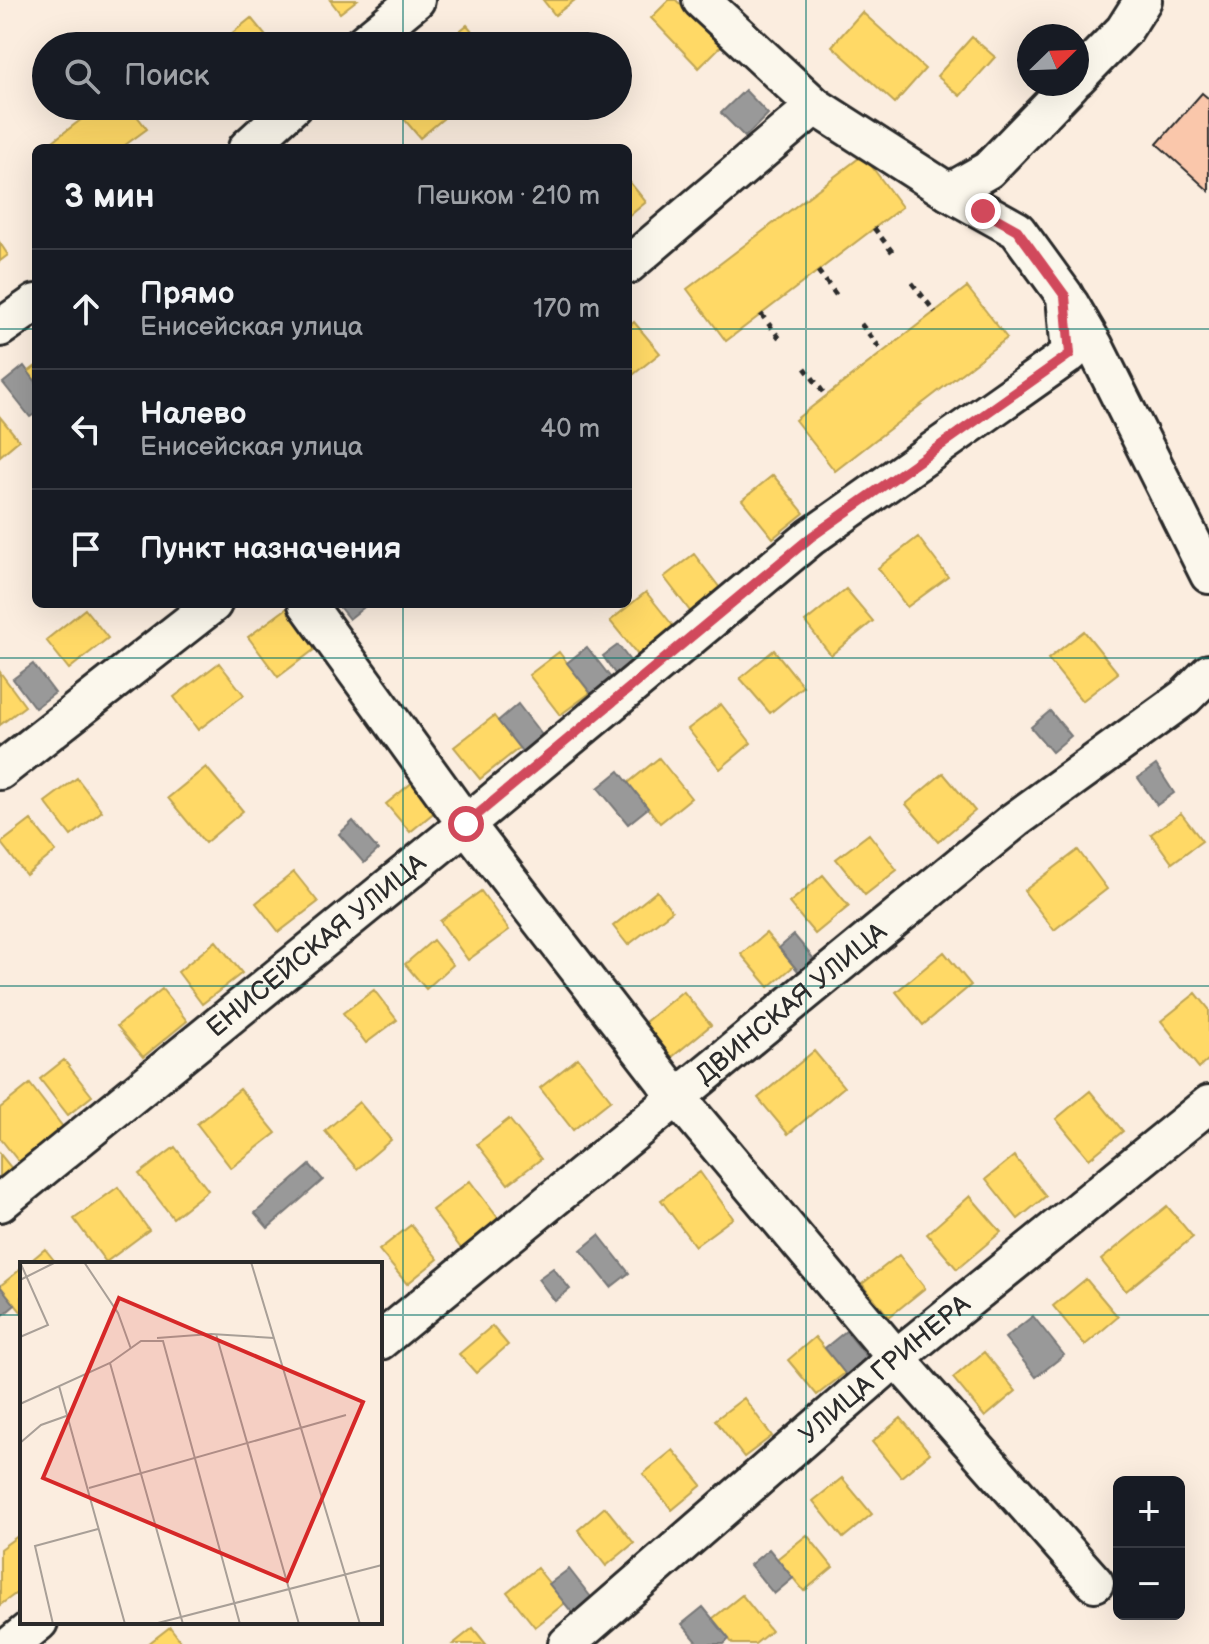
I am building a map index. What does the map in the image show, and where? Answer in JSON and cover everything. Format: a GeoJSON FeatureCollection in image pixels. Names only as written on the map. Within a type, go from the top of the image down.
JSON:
{"type":"FeatureCollection","features":[{"type":"Feature","properties":{"kind":"street"},"geometry":{"type":"LineString","coordinates":[[377,32],[416,0]]}},
{"type":"Feature","properties":{"kind":"street"},"geometry":{"type":"LineString","coordinates":[[701,0],[815,106],[949,192],[1017,230],[1065,296],[1094,345],[1209,575]]}},
{"type":"Feature","properties":{"kind":"street"},"geometry":{"type":"LineString","coordinates":[[1089,66],[1124,30],[1143,0]]}},
{"type":"Feature","properties":{"kind":"street"},"geometry":{"type":"LineString","coordinates":[[949,192],[988,170],[1059,96]]}},
{"type":"Feature","properties":{"kind":"street"},"geometry":{"type":"LineString","coordinates":[[632,262],[815,106]]}},
{"type":"Feature","properties":{"kind":"street"},"geometry":{"type":"LineString","coordinates":[[251,144],[278,120]]}},
{"type":"Feature","properties":{"kind":"street","name":"ЕНИСЕЙСКАЯ УЛИЦА"},"geometry":{"type":"LineString","coordinates":[[0,1203],[466,824],[811,537],[1070,354],[1065,296]]}},
{"type":"Feature","properties":{"kind":"street"},"geometry":{"type":"LineString","coordinates":[[0,328],[32,306]]}},
{"type":"Feature","properties":{"kind":"street"},"geometry":{"type":"LineString","coordinates":[[0,771],[208,608]]}},
{"type":"Feature","properties":{"kind":"street"},"geometry":{"type":"LineString","coordinates":[[310,608],[466,824],[677,1097],[896,1358],[1095,1583]]}},
{"type":"Feature","properties":{"kind":"street","name":"ДВИНСКАЯ УЛИЦА"},"geometry":{"type":"LineString","coordinates":[[382,1339],[1015,820],[1185,697],[1209,673]]}},
{"type":"Feature","properties":{"kind":"street","name":"УЛИЦА ГРИНЕРА"},"geometry":{"type":"LineString","coordinates":[[567,1644],[896,1358],[1209,1104]]}},
{"type":"Feature","properties":{"kind":"street"},"geometry":{"type":"LineString","coordinates":[[12,1644],[37,1624]]}},
{"type":"Feature","properties":{"kind":"path"},"geometry":{"type":"LineString","coordinates":[[874,228],[893,253]]}},
{"type":"Feature","properties":{"kind":"path"},"geometry":{"type":"LineString","coordinates":[[818,271],[837,296]]}},
{"type":"Feature","properties":{"kind":"path"},"geometry":{"type":"LineString","coordinates":[[912,283],[935,312]]}},
{"type":"Feature","properties":{"kind":"path"},"geometry":{"type":"LineString","coordinates":[[761,314],[781,340]]}},
{"type":"Feature","properties":{"kind":"path"},"geometry":{"type":"LineString","coordinates":[[861,324],[883,352]]}},
{"type":"Feature","properties":{"kind":"path"},"geometry":{"type":"LineString","coordinates":[[805,368],[826,396]]}},
{"type":"Feature","properties":{"kind":"building: Жильё"},"geometry":{"type":"Polygon","coordinates":[[[330,0],[357,0],[340,13],[330,0]]]}},
{"type":"Feature","properties":{"kind":"building: Жильё"},"geometry":{"type":"Polygon","coordinates":[[[543,0],[575,0],[555,15],[543,0]]]}},
{"type":"Feature","properties":{"kind":"building: Жильё"},"geometry":{"type":"Polygon","coordinates":[[[669,0],[676,0],[721,46],[699,68],[651,18],[669,0]]]}},
{"type":"Feature","properties":{"kind":"building: Жильё"},"geometry":{"type":"Polygon","coordinates":[[[862,12],[925,69],[895,103],[832,46],[862,12]]]}},
{"type":"Feature","properties":{"kind":"building: Жильё"},"geometry":{"type":"Polygon","coordinates":[[[251,18],[262,32],[234,32],[251,18]]]}},
{"type":"Feature","properties":{"kind":"building: Жильё"},"geometry":{"type":"Polygon","coordinates":[[[467,25],[473,32],[458,32],[467,25]]]}},
{"type":"Feature","properties":{"kind":"building: Жильё"},"geometry":{"type":"Polygon","coordinates":[[[972,37],[995,57],[960,96],[937,76],[972,37]]]}},
{"type":"Feature","properties":{"kind":"building: Жильё"},"geometry":{"type":"Polygon","coordinates":[[[81,120],[140,120],[147,129],[126,144],[55,144],[53,141],[81,120]]]}},
{"type":"Feature","properties":{"kind":"building: Жильё"},"geometry":{"type":"Polygon","coordinates":[[[405,120],[441,120],[420,138],[405,120]]]}},
{"type":"Feature","properties":{"kind":"building: Жильё"},"geometry":{"type":"Polygon","coordinates":[[[863,155],[902,207],[726,341],[687,289],[863,155]]]}},
{"type":"Feature","properties":{"kind":"building: Жильё"},"geometry":{"type":"Polygon","coordinates":[[[632,185],[646,202],[632,214],[632,185]]]}},
{"type":"Feature","properties":{"kind":"building: Жильё"},"geometry":{"type":"Polygon","coordinates":[[[0,243],[8,255],[0,261],[0,243]]]}},
{"type":"Feature","properties":{"kind":"building: Жильё"},"geometry":{"type":"Polygon","coordinates":[[[967,287],[1007,338],[835,471],[795,420],[967,287]]]}},
{"type":"Feature","properties":{"kind":"building: Жильё"},"geometry":{"type":"Polygon","coordinates":[[[634,322],[660,353],[632,376],[634,322]]]}},
{"type":"Feature","properties":{"kind":"building: Жильё"},"geometry":{"type":"Polygon","coordinates":[[[0,417],[19,440],[0,456],[0,417]]]}},
{"type":"Feature","properties":{"kind":"building: Жильё"},"geometry":{"type":"Polygon","coordinates":[[[773,475],[804,513],[773,538],[742,500],[773,475]]]}},
{"type":"Feature","properties":{"kind":"building: Жильё"},"geometry":{"type":"Polygon","coordinates":[[[918,537],[948,577],[907,607],[878,568],[918,537]]]}},
{"type":"Feature","properties":{"kind":"building: Жильё"},"geometry":{"type":"Polygon","coordinates":[[[694,554],[723,592],[693,615],[664,577],[694,554]]]}},
{"type":"Feature","properties":{"kind":"building: Жильё"},"geometry":{"type":"Polygon","coordinates":[[[846,589],[873,621],[831,655],[805,622],[846,589]]]}},
{"type":"Feature","properties":{"kind":"building: Жильё"},"geometry":{"type":"Polygon","coordinates":[[[646,592],[674,627],[638,655],[610,621],[626,608],[632,608],[632,603],[646,592]]]}},
{"type":"Feature","properties":{"kind":"building: Жильё"},"geometry":{"type":"Polygon","coordinates":[[[291,608],[319,646],[278,677],[248,637],[291,608]]]}},
{"type":"Feature","properties":{"kind":"building: Жильё"},"geometry":{"type":"Polygon","coordinates":[[[85,609],[108,638],[69,669],[46,640],[85,609]]]}},
{"type":"Feature","properties":{"kind":"building: Жильё"},"geometry":{"type":"Polygon","coordinates":[[[1084,631],[1118,673],[1082,701],[1048,659],[1084,631]]]}},
{"type":"Feature","properties":{"kind":"building: Жильё"},"geometry":{"type":"Polygon","coordinates":[[[774,650],[803,686],[770,713],[740,678],[774,650]]]}},
{"type":"Feature","properties":{"kind":"building: Жильё"},"geometry":{"type":"Polygon","coordinates":[[[559,652],[590,693],[560,715],[529,675],[559,652]]]}},
{"type":"Feature","properties":{"kind":"building: Жильё"},"geometry":{"type":"Polygon","coordinates":[[[219,663],[244,695],[198,730],[174,697],[219,663]]]}},
{"type":"Feature","properties":{"kind":"building: Жильё"},"geometry":{"type":"Polygon","coordinates":[[[0,672],[25,706],[0,725],[0,672]]]}},
{"type":"Feature","properties":{"kind":"building: Жильё"},"geometry":{"type":"Polygon","coordinates":[[[721,704],[751,743],[720,769],[688,729],[721,704]]]}},
{"type":"Feature","properties":{"kind":"building: Жильё"},"geometry":{"type":"Polygon","coordinates":[[[494,716],[519,748],[480,779],[454,747],[494,716]]]}},
{"type":"Feature","properties":{"kind":"building: Жильё"},"geometry":{"type":"Polygon","coordinates":[[[659,758],[691,798],[660,823],[628,783],[659,758]]]}},
{"type":"Feature","properties":{"kind":"building: Жильё"},"geometry":{"type":"Polygon","coordinates":[[[206,767],[243,811],[205,843],[168,798],[206,767]]]}},
{"type":"Feature","properties":{"kind":"building: Жильё"},"geometry":{"type":"Polygon","coordinates":[[[943,773],[975,811],[938,842],[906,804],[943,773]]]}},
{"type":"Feature","properties":{"kind":"building: Жильё"},"geometry":{"type":"Polygon","coordinates":[[[419,777],[442,806],[410,832],[386,804],[419,777]]]}},
{"type":"Feature","properties":{"kind":"building: Жильё"},"geometry":{"type":"Polygon","coordinates":[[[77,778],[102,811],[71,836],[45,802],[77,778]]]}},
{"type":"Feature","properties":{"kind":"building: Жильё"},"geometry":{"type":"Polygon","coordinates":[[[1181,813],[1202,841],[1172,863],[1151,834],[1181,813]]]}},
{"type":"Feature","properties":{"kind":"building: Жильё"},"geometry":{"type":"Polygon","coordinates":[[[31,820],[56,851],[26,875],[1,843],[31,820]]]}},
{"type":"Feature","properties":{"kind":"building: Жильё"},"geometry":{"type":"Polygon","coordinates":[[[869,834],[897,870],[865,895],[836,859],[869,834]]]}},
{"type":"Feature","properties":{"kind":"building: Жильё"},"geometry":{"type":"Polygon","coordinates":[[[1078,850],[1107,889],[1054,930],[1024,891],[1078,850]]]}},
{"type":"Feature","properties":{"kind":"building: Жильё"},"geometry":{"type":"Polygon","coordinates":[[[294,872],[318,902],[279,932],[256,903],[294,872]]]}},
{"type":"Feature","properties":{"kind":"building: Жильё"},"geometry":{"type":"Polygon","coordinates":[[[823,875],[849,906],[815,934],[789,903],[823,875]]]}},
{"type":"Feature","properties":{"kind":"building: Жильё"},"geometry":{"type":"Polygon","coordinates":[[[481,891],[509,930],[468,960],[440,921],[481,891]]]}},
{"type":"Feature","properties":{"kind":"building: Жильё"},"geometry":{"type":"Polygon","coordinates":[[[657,891],[672,911],[628,945],[613,926],[657,891]]]}},
{"type":"Feature","properties":{"kind":"building: Жильё"},"geometry":{"type":"Polygon","coordinates":[[[766,933],[794,966],[769,987],[741,954],[766,933]]]}},
{"type":"Feature","properties":{"kind":"building: Жильё"},"geometry":{"type":"Polygon","coordinates":[[[433,940],[453,965],[426,989],[405,964],[433,940]]]}},
{"type":"Feature","properties":{"kind":"building: Жильё"},"geometry":{"type":"Polygon","coordinates":[[[216,941],[242,973],[202,1004],[178,972],[216,941]]]}},
{"type":"Feature","properties":{"kind":"building: Жильё"},"geometry":{"type":"Polygon","coordinates":[[[944,952],[971,985],[923,1025],[896,992],[944,952]]]}},
{"type":"Feature","properties":{"kind":"building: Жильё"},"geometry":{"type":"Polygon","coordinates":[[[162,989],[187,1021],[143,1057],[117,1026],[162,989]]]}},
{"type":"Feature","properties":{"kind":"building: Жильё"},"geometry":{"type":"Polygon","coordinates":[[[374,990],[397,1020],[366,1043],[343,1013],[374,990]]]}},
{"type":"Feature","properties":{"kind":"building: Жильё"},"geometry":{"type":"Polygon","coordinates":[[[683,991],[711,1025],[672,1057],[644,1023],[683,991]]]}},
{"type":"Feature","properties":{"kind":"building: Жильё"},"geometry":{"type":"Polygon","coordinates":[[[1196,993],[1209,1009],[1209,1059],[1199,1068],[1161,1021],[1196,993]]]}},
{"type":"Feature","properties":{"kind":"building: Жильё"},"geometry":{"type":"Polygon","coordinates":[[[814,1051],[844,1087],[788,1134],[758,1098],[814,1051]]]}},
{"type":"Feature","properties":{"kind":"building: Жильё"},"geometry":{"type":"Polygon","coordinates":[[[578,1058],[611,1100],[573,1130],[540,1088],[578,1058]]]}},
{"type":"Feature","properties":{"kind":"building: Жильё"},"geometry":{"type":"Polygon","coordinates":[[[64,1060],[92,1096],[68,1115],[40,1079],[64,1060]]]}},
{"type":"Feature","properties":{"kind":"building: Жильё"},"geometry":{"type":"Polygon","coordinates":[[[30,1084],[63,1127],[19,1162],[0,1138],[0,1108],[30,1084]]]}},
{"type":"Feature","properties":{"kind":"building: Жильё"},"geometry":{"type":"Polygon","coordinates":[[[240,1089],[276,1133],[231,1168],[197,1124],[240,1089]]]}},
{"type":"Feature","properties":{"kind":"building: Жильё"},"geometry":{"type":"Polygon","coordinates":[[[1090,1091],[1123,1131],[1089,1159],[1056,1119],[1090,1091]]]}},
{"type":"Feature","properties":{"kind":"building: Жильё"},"geometry":{"type":"Polygon","coordinates":[[[359,1102],[391,1140],[357,1169],[325,1131],[359,1102]]]}},
{"type":"Feature","properties":{"kind":"building: Жильё"},"geometry":{"type":"Polygon","coordinates":[[[509,1119],[541,1159],[508,1184],[477,1144],[509,1119]]]}},
{"type":"Feature","properties":{"kind":"building: Жильё"},"geometry":{"type":"Polygon","coordinates":[[[175,1147],[208,1190],[173,1218],[139,1174],[175,1147]]]}},
{"type":"Feature","properties":{"kind":"building: Жильё"},"geometry":{"type":"Polygon","coordinates":[[[0,1154],[13,1170],[0,1181],[0,1154]]]}},
{"type":"Feature","properties":{"kind":"building: Жильё"},"geometry":{"type":"Polygon","coordinates":[[[1014,1156],[1046,1196],[1018,1219],[986,1179],[1014,1156]]]}},
{"type":"Feature","properties":{"kind":"building: Жильё"},"geometry":{"type":"Polygon","coordinates":[[[700,1172],[733,1218],[695,1246],[661,1200],[700,1172]]]}},
{"type":"Feature","properties":{"kind":"building: Жильё"},"geometry":{"type":"Polygon","coordinates":[[[470,1181],[501,1222],[463,1251],[432,1210],[470,1181]]]}},
{"type":"Feature","properties":{"kind":"building: Жильё"},"geometry":{"type":"Polygon","coordinates":[[[118,1187],[149,1230],[106,1262],[74,1219],[118,1187]]]}},
{"type":"Feature","properties":{"kind":"building: Жильё"},"geometry":{"type":"Polygon","coordinates":[[[970,1196],[1001,1232],[957,1269],[927,1234],[970,1196]]]}},
{"type":"Feature","properties":{"kind":"building: Жильё"},"geometry":{"type":"Polygon","coordinates":[[[1167,1206],[1193,1237],[1126,1291],[1101,1260],[1167,1206]]]}},
{"type":"Feature","properties":{"kind":"building: Жильё"},"geometry":{"type":"Polygon","coordinates":[[[411,1225],[438,1259],[407,1284],[379,1250],[411,1225]]]}},
{"type":"Feature","properties":{"kind":"building: Жильё"},"geometry":{"type":"Polygon","coordinates":[[[45,1249],[55,1262],[29,1262],[45,1249]]]}},
{"type":"Feature","properties":{"kind":"building: Жильё"},"geometry":{"type":"Polygon","coordinates":[[[899,1255],[925,1288],[889,1317],[862,1284],[899,1255]]]}},
{"type":"Feature","properties":{"kind":"building: Жильё"},"geometry":{"type":"Polygon","coordinates":[[[20,1270],[20,1311],[0,1286],[20,1270]]]}},
{"type":"Feature","properties":{"kind":"building: Жильё"},"geometry":{"type":"Polygon","coordinates":[[[1086,1279],[1118,1317],[1085,1345],[1053,1306],[1086,1279]]]}},
{"type":"Feature","properties":{"kind":"building: Жильё"},"geometry":{"type":"Polygon","coordinates":[[[492,1326],[508,1345],[476,1373],[459,1354],[492,1326]]]}},
{"type":"Feature","properties":{"kind":"building: Жильё"},"geometry":{"type":"Polygon","coordinates":[[[815,1337],[845,1373],[817,1395],[788,1360],[815,1337]]]}},
{"type":"Feature","properties":{"kind":"building: Жильё"},"geometry":{"type":"Polygon","coordinates":[[[984,1352],[1016,1391],[985,1417],[953,1378],[984,1352]]]}},
{"type":"Feature","properties":{"kind":"building: Жильё"},"geometry":{"type":"Polygon","coordinates":[[[744,1398],[772,1436],[744,1457],[715,1420],[744,1398]]]}},
{"type":"Feature","properties":{"kind":"building: Жильё"},"geometry":{"type":"Polygon","coordinates":[[[901,1418],[930,1453],[901,1477],[872,1442],[901,1418]]]}},
{"type":"Feature","properties":{"kind":"building: Жильё"},"geometry":{"type":"Polygon","coordinates":[[[673,1450],[702,1485],[672,1510],[643,1474],[673,1450]]]}},
{"type":"Feature","properties":{"kind":"building: Жильё"},"geometry":{"type":"Polygon","coordinates":[[[842,1478],[872,1514],[843,1538],[813,1501],[842,1478]]]}},
{"type":"Feature","properties":{"kind":"building: Жильё"},"geometry":{"type":"Polygon","coordinates":[[[605,1507],[634,1543],[606,1566],[578,1530],[605,1507]]]}},
{"type":"Feature","properties":{"kind":"building: Жильё"},"geometry":{"type":"Polygon","coordinates":[[[20,1534],[20,1590],[0,1605],[0,1549],[20,1534]]]}},
{"type":"Feature","properties":{"kind":"building: Жильё"},"geometry":{"type":"Polygon","coordinates":[[[807,1535],[833,1567],[804,1591],[777,1559],[807,1535]]]}},
{"type":"Feature","properties":{"kind":"building: Жильё"},"geometry":{"type":"Polygon","coordinates":[[[537,1568],[565,1603],[535,1627],[507,1592],[537,1568]]]}},
{"type":"Feature","properties":{"kind":"building: Жильё"},"geometry":{"type":"Polygon","coordinates":[[[742,1595],[771,1631],[755,1644],[733,1644],[712,1619],[742,1595]]]}},
{"type":"Feature","properties":{"kind":"building: Жильё"},"geometry":{"type":"Polygon","coordinates":[[[170,1627],[183,1644],[148,1644],[170,1627]]]}},
{"type":"Feature","properties":{"kind":"building: Жильё"},"geometry":{"type":"Polygon","coordinates":[[[473,1628],[486,1644],[453,1644],[473,1628]]]}},
{"type":"Feature","properties":{"kind":"building: Промзона"},"geometry":{"type":"Polygon","coordinates":[[[745,90],[768,114],[745,137],[721,113],[745,90]]]}},
{"type":"Feature","properties":{"kind":"building: Промзона"},"geometry":{"type":"Polygon","coordinates":[[[24,366],[32,377],[32,416],[30,417],[3,383],[24,366]]]}},
{"type":"Feature","properties":{"kind":"building: Промзона"},"geometry":{"type":"Polygon","coordinates":[[[340,608],[363,608],[349,619],[340,608]]]}},
{"type":"Feature","properties":{"kind":"building: Промзона"},"geometry":{"type":"Polygon","coordinates":[[[618,645],[634,666],[618,678],[603,656],[618,645]]]}},
{"type":"Feature","properties":{"kind":"building: Промзона"},"geometry":{"type":"Polygon","coordinates":[[[587,647],[614,682],[594,697],[567,663],[587,647]]]}},
{"type":"Feature","properties":{"kind":"building: Промзона"},"geometry":{"type":"Polygon","coordinates":[[[33,664],[55,693],[35,708],[13,679],[33,664]]]}},
{"type":"Feature","properties":{"kind":"building: Промзона"},"geometry":{"type":"Polygon","coordinates":[[[518,704],[545,739],[525,755],[498,721],[518,704]]]}},
{"type":"Feature","properties":{"kind":"building: Промзона"},"geometry":{"type":"Polygon","coordinates":[[[1050,711],[1071,736],[1052,752],[1031,727],[1050,711]]]}},
{"type":"Feature","properties":{"kind":"building: Промзона"},"geometry":{"type":"Polygon","coordinates":[[[1156,765],[1174,793],[1157,805],[1138,778],[1156,765]]]}},
{"type":"Feature","properties":{"kind":"building: Промзона"},"geometry":{"type":"Polygon","coordinates":[[[619,771],[648,808],[628,824],[598,788],[619,771]]]}},
{"type":"Feature","properties":{"kind":"building: Промзона"},"geometry":{"type":"Polygon","coordinates":[[[353,821],[378,850],[364,863],[339,834],[353,821]]]}},
{"type":"Feature","properties":{"kind":"building: Промзона"},"geometry":{"type":"Polygon","coordinates":[[[794,935],[818,964],[803,977],[779,948],[794,935]]]}},
{"type":"Feature","properties":{"kind":"building: Промзона"},"geometry":{"type":"Polygon","coordinates":[[[310,1165],[323,1180],[268,1228],[255,1213],[310,1165]]]}},
{"type":"Feature","properties":{"kind":"building: Промзона"},"geometry":{"type":"Polygon","coordinates":[[[599,1235],[629,1273],[611,1287],[581,1250],[599,1235]]]}},
{"type":"Feature","properties":{"kind":"building: Промзона"},"geometry":{"type":"Polygon","coordinates":[[[553,1268],[570,1289],[555,1301],[538,1279],[553,1268]]]}},
{"type":"Feature","properties":{"kind":"building: Промзона"},"geometry":{"type":"Polygon","coordinates":[[[0,1286],[15,1305],[2,1316],[0,1314],[0,1286]]]}},
{"type":"Feature","properties":{"kind":"building: Промзона"},"geometry":{"type":"Polygon","coordinates":[[[1033,1316],[1064,1355],[1036,1377],[1005,1338],[1033,1316]]]}},
{"type":"Feature","properties":{"kind":"building: Промзона"},"geometry":{"type":"Polygon","coordinates":[[[846,1331],[876,1368],[855,1386],[825,1348],[846,1331]]]}},
{"type":"Feature","properties":{"kind":"building: Промзона"},"geometry":{"type":"Polygon","coordinates":[[[769,1549],[793,1578],[774,1594],[750,1565],[769,1549]]]}},
{"type":"Feature","properties":{"kind":"building: Промзона"},"geometry":{"type":"Polygon","coordinates":[[[569,1569],[594,1601],[575,1616],[549,1584],[569,1569]]]}},
{"type":"Feature","properties":{"kind":"building: Промзона"},"geometry":{"type":"Polygon","coordinates":[[[703,1607],[729,1639],[724,1644],[699,1644],[682,1624],[703,1607]]]}},
{"type":"Feature","properties":{"kind":"building: Прочее"},"geometry":{"type":"Polygon","coordinates":[[[1202,93],[1209,99],[1209,191],[1157,144],[1202,93]]]}},
{"type":"Feature","properties":{"kind":"route"},"geometry":{"type":"LineString","coordinates":[[466,824],[811,537],[1070,354],[1065,296],[1017,230],[983,211]]}}]}
